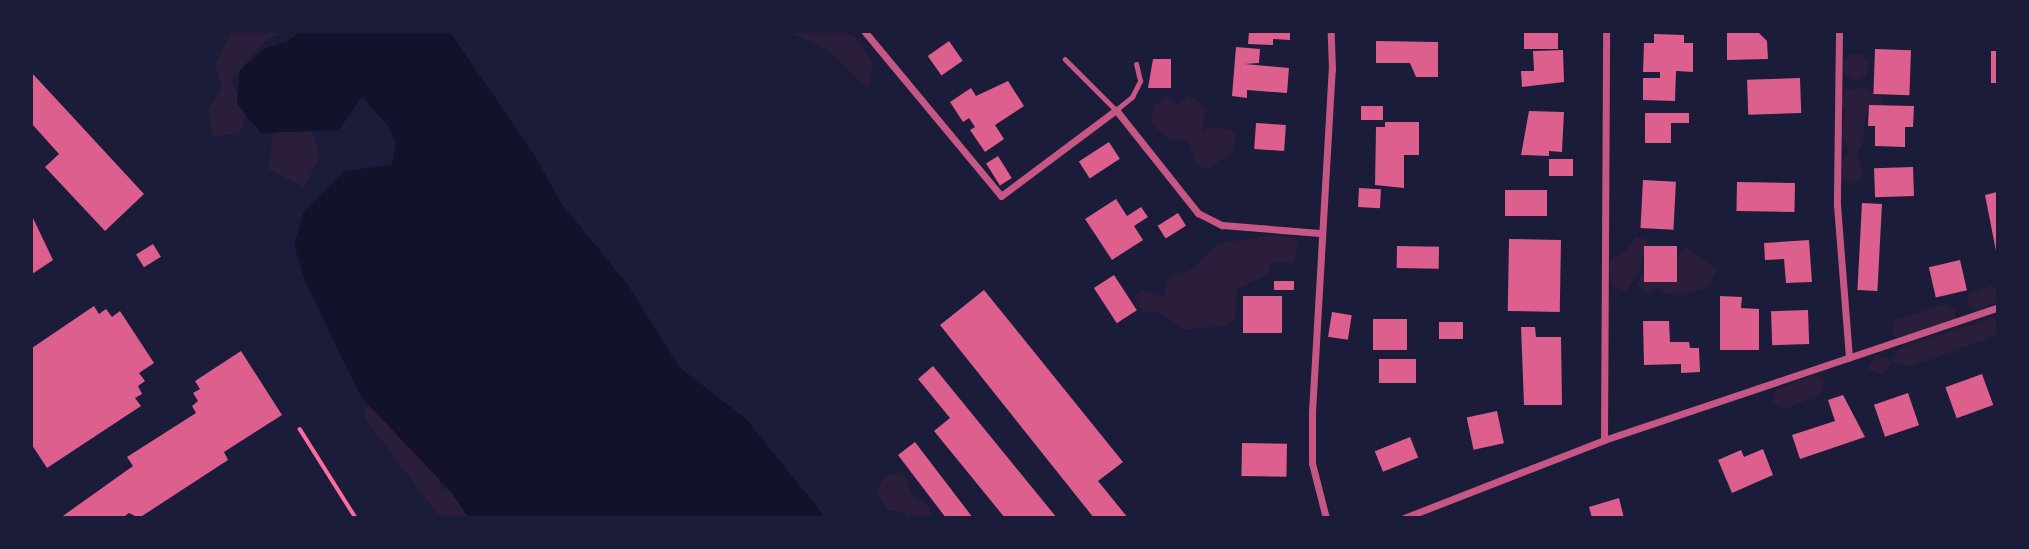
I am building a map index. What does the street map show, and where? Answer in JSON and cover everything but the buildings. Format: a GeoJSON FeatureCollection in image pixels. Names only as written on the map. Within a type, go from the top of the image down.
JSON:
{"type":"FeatureCollection","features":[{"type":"Feature","properties":{"kind":"street"},"geometry":{"type":"LineString","coordinates":[[865,32],[1001,196],[1115,110],[1198,212],[1222,225],[1320,233]]}},
{"type":"Feature","properties":{"kind":"street"},"geometry":{"type":"LineString","coordinates":[[1326,517],[1312,463],[1320,233],[1332,70],[1331,32]]}},
{"type":"Feature","properties":{"kind":"street"},"geometry":{"type":"LineString","coordinates":[[1604,440],[1606,32]]}},
{"type":"Feature","properties":{"kind":"street"},"geometry":{"type":"LineString","coordinates":[[1839,32],[1838,205],[1849,358]]}},
{"type":"Feature","properties":{"kind":"street"},"geometry":{"type":"LineString","coordinates":[[1404,517],[1604,440],[1997,308]]}},
{"type":"Feature","properties":{"kind":"lane"},"geometry":{"type":"LineString","coordinates":[[1065,59],[1115,110],[1132,97],[1140,81],[1136,64]]}},
{"type":"Feature","properties":{"kind":"path"},"geometry":{"type":"LineString","coordinates":[[300,429],[356,517]]}},
{"type":"Feature","properties":{"kind":"shaded area"},"geometry":{"type":"Polygon","coordinates":[[[231,32],[282,32],[266,40],[231,81],[246,114],[240,133],[213,137],[208,109],[222,87],[215,65],[231,32]]]}},
{"type":"Feature","properties":{"kind":"shaded area"},"geometry":{"type":"Polygon","coordinates":[[[300,32],[450,32],[535,156],[561,203],[628,285],[679,367],[746,419],[825,517],[468,517],[451,492],[361,397],[305,281],[294,245],[304,211],[344,171],[392,165],[396,143],[388,126],[362,97],[339,130],[261,133],[237,104],[240,70],[265,48],[288,41],[300,32]]]}},
{"type":"Feature","properties":{"kind":"shaded area"},"geometry":{"type":"Polygon","coordinates":[[[790,32],[845,32],[856,37],[873,64],[868,89],[828,50],[790,32]]]}},
{"type":"Feature","properties":{"kind":"shaded area"},"geometry":{"type":"Polygon","coordinates":[[[1856,54],[1865,58],[1869,67],[1865,76],[1856,80],[1847,76],[1843,67],[1847,58],[1856,54]]]}},
{"type":"Feature","properties":{"kind":"shaded area"},"geometry":{"type":"Polygon","coordinates":[[[1863,88],[1884,99],[1882,107],[1865,114],[1864,140],[1857,153],[1863,176],[1852,185],[1842,178],[1841,163],[1849,153],[1841,131],[1845,112],[1841,102],[1845,89],[1863,88]]]}},
{"type":"Feature","properties":{"kind":"shaded area"},"geometry":{"type":"Polygon","coordinates":[[[1188,95],[1206,108],[1202,131],[1215,127],[1236,132],[1234,151],[1207,169],[1195,164],[1187,139],[1170,140],[1151,124],[1153,106],[1166,97],[1178,105],[1188,95]]]}},
{"type":"Feature","properties":{"kind":"shaded area"},"geometry":{"type":"Polygon","coordinates":[[[274,127],[311,127],[320,157],[304,187],[268,169],[274,127]]]}},
{"type":"Feature","properties":{"kind":"shaded area"},"geometry":{"type":"Polygon","coordinates":[[[1278,235],[1299,240],[1294,262],[1271,262],[1267,275],[1237,289],[1235,319],[1224,326],[1185,330],[1157,312],[1143,312],[1134,297],[1141,290],[1163,296],[1169,278],[1192,269],[1219,243],[1278,235]]]}},
{"type":"Feature","properties":{"kind":"shaded area"},"geometry":{"type":"Polygon","coordinates":[[[1636,236],[1647,240],[1640,270],[1626,293],[1611,286],[1609,261],[1625,251],[1636,236]]]}},
{"type":"Feature","properties":{"kind":"shaded area"},"geometry":{"type":"Polygon","coordinates":[[[1686,247],[1717,269],[1707,288],[1675,296],[1657,289],[1646,293],[1638,285],[1641,274],[1661,272],[1686,247]]]}},
{"type":"Feature","properties":{"kind":"shaded area"},"geometry":{"type":"Polygon","coordinates":[[[1992,285],[1997,289],[1997,302],[1976,310],[1968,304],[1968,294],[1992,285]]]}},
{"type":"Feature","properties":{"kind":"shaded area"},"geometry":{"type":"Polygon","coordinates":[[[1947,304],[1955,309],[1955,319],[1898,338],[1892,332],[1894,320],[1947,304]]]}},
{"type":"Feature","properties":{"kind":"shaded area"},"geometry":{"type":"Polygon","coordinates":[[[1997,316],[1997,335],[1912,366],[1892,362],[1882,375],[1868,369],[1876,355],[1892,360],[1899,349],[1997,316]]]}},
{"type":"Feature","properties":{"kind":"shaded area"},"geometry":{"type":"Polygon","coordinates":[[[1813,375],[1824,380],[1822,394],[1785,409],[1772,404],[1776,390],[1813,375]]]}},
{"type":"Feature","properties":{"kind":"shaded area"},"geometry":{"type":"Polygon","coordinates":[[[374,406],[436,465],[441,489],[462,493],[478,517],[440,517],[365,419],[365,407],[374,406]]]}},
{"type":"Feature","properties":{"kind":"shaded area"},"geometry":{"type":"Polygon","coordinates":[[[904,474],[914,498],[928,505],[932,517],[906,517],[905,512],[889,511],[876,491],[886,475],[904,474]]]}}]}
